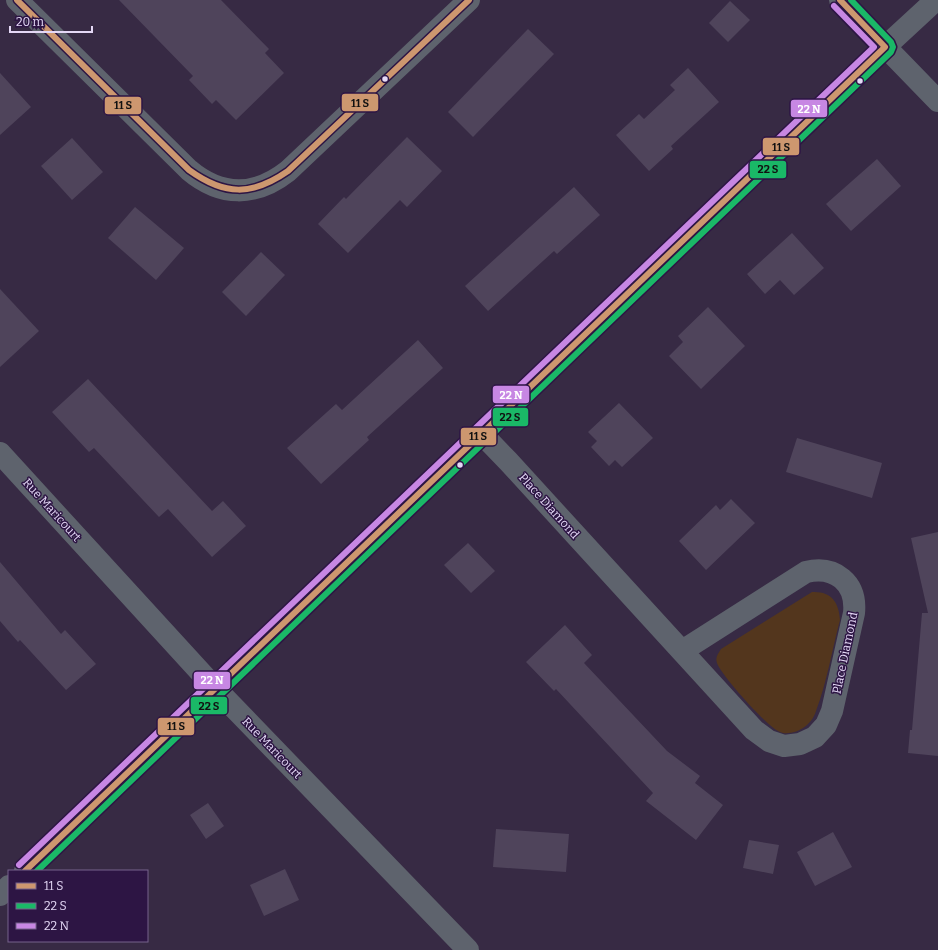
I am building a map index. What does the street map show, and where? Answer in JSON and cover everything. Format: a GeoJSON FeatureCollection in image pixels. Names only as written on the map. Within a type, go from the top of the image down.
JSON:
{"type":"FeatureCollection","features":[{"type":"Feature","properties":{"kind":"street"},"geometry":{"type":"LineString","coordinates":[[17,0],[189,170],[206,183],[227,190],[238,191],[265,186],[288,171],[469,0]]}},
{"type":"Feature","properties":{"kind":"street"},"geometry":{"type":"LineString","coordinates":[[840,0],[938,101]]}},
{"type":"Feature","properties":{"kind":"street"},"geometry":{"type":"LineString","coordinates":[[26,870],[214,688],[936,0]]}},
{"type":"Feature","properties":{"kind":"street","name":"Place Diamond"},"geometry":{"type":"LineString","coordinates":[[481,433],[682,651],[762,737],[784,746],[800,744],[815,737],[830,718],[854,613],[855,606],[852,591],[842,578],[829,571],[821,570],[806,572],[682,651]]}},
{"type":"Feature","properties":{"kind":"street","name":"Rue Maricourt"},"geometry":{"type":"LineString","coordinates":[[0,453],[214,688],[468,950]]}},
{"type":"Feature","properties":{"kind":"street"},"geometry":{"type":"LineString","coordinates":[[0,895],[8,887]]}},
{"type":"Feature","properties":{"kind":"shaded area"},"geometry":{"type":"Polygon","coordinates":[[[812,592],[824,593],[833,599],[838,608],[840,620],[823,689],[814,716],[809,723],[801,729],[792,733],[783,733],[774,728],[756,712],[727,678],[716,661],[721,649],[812,592]]]}},
{"type":"Feature","properties":{"kind":"building"},"geometry":{"type":"Polygon","coordinates":[[[119,0],[221,0],[269,49],[265,53],[284,73],[236,120],[216,100],[212,104],[189,80],[193,76],[119,0]]]}},
{"type":"Feature","properties":{"kind":"building"},"geometry":{"type":"Polygon","coordinates":[[[730,1],[750,20],[728,42],[709,23],[730,1]]]}},
{"type":"Feature","properties":{"kind":"building"},"geometry":{"type":"Polygon","coordinates":[[[528,29],[554,54],[473,137],[448,112],[528,29]]]}},
{"type":"Feature","properties":{"kind":"building"},"geometry":{"type":"Polygon","coordinates":[[[688,68],[719,102],[671,146],[673,149],[649,171],[616,135],[639,114],[644,119],[675,90],[670,85],[688,68]]]}},
{"type":"Feature","properties":{"kind":"building"},"geometry":{"type":"Polygon","coordinates":[[[0,73],[31,107],[0,135],[0,73]]]}},
{"type":"Feature","properties":{"kind":"building"},"geometry":{"type":"Polygon","coordinates":[[[407,137],[442,171],[407,207],[400,200],[348,253],[318,224],[344,197],[346,199],[407,137]]]}},
{"type":"Feature","properties":{"kind":"building"},"geometry":{"type":"Polygon","coordinates":[[[72,138],[103,172],[72,200],[41,166],[72,138]]]}},
{"type":"Feature","properties":{"kind":"building"},"geometry":{"type":"Polygon","coordinates":[[[877,159],[901,186],[851,231],[826,204],[877,159]]]}},
{"type":"Feature","properties":{"kind":"building"},"geometry":{"type":"Polygon","coordinates":[[[574,187],[600,215],[557,254],[554,251],[488,311],[465,286],[574,187]]]}},
{"type":"Feature","properties":{"kind":"building"},"geometry":{"type":"Polygon","coordinates":[[[135,207],[184,248],[156,280],[108,238],[135,207]]]}},
{"type":"Feature","properties":{"kind":"building"},"geometry":{"type":"Polygon","coordinates":[[[792,233],[824,268],[794,295],[780,280],[765,294],[747,274],[792,233]]]}},
{"type":"Feature","properties":{"kind":"building"},"geometry":{"type":"Polygon","coordinates":[[[261,252],[285,275],[246,316],[222,292],[261,252]]]}},
{"type":"Feature","properties":{"kind":"building"},"geometry":{"type":"Polygon","coordinates":[[[0,289],[39,331],[0,367],[0,289]]]}},
{"type":"Feature","properties":{"kind":"building"},"geometry":{"type":"Polygon","coordinates":[[[708,307],[745,346],[701,389],[669,356],[683,342],[678,336],[708,307]]]}},
{"type":"Feature","properties":{"kind":"building"},"geometry":{"type":"Polygon","coordinates":[[[418,340],[443,368],[367,437],[369,440],[321,484],[287,448],[336,404],[342,410],[418,340]]]}},
{"type":"Feature","properties":{"kind":"building"},"geometry":{"type":"Polygon","coordinates":[[[88,379],[212,511],[223,501],[246,526],[212,557],[168,509],[159,517],[94,448],[89,452],[52,412],[88,379]]]}},
{"type":"Feature","properties":{"kind":"building"},"geometry":{"type":"Polygon","coordinates":[[[619,403],[653,438],[622,467],[615,460],[609,466],[591,447],[597,441],[588,432],[619,403]]]}},
{"type":"Feature","properties":{"kind":"building"},"geometry":{"type":"Polygon","coordinates":[[[797,438],[882,463],[872,498],[786,472],[797,438]]]}},
{"type":"Feature","properties":{"kind":"building"},"geometry":{"type":"Polygon","coordinates":[[[731,499],[755,523],[706,570],[679,541],[716,505],[720,510],[731,499]]]}},
{"type":"Feature","properties":{"kind":"building"},"geometry":{"type":"Polygon","coordinates":[[[938,532],[938,756],[908,753],[910,730],[912,730],[922,613],[928,613],[911,538],[938,532]]]}},
{"type":"Feature","properties":{"kind":"building"},"geometry":{"type":"Polygon","coordinates":[[[468,543],[495,571],[471,593],[444,565],[468,543]]]}},
{"type":"Feature","properties":{"kind":"building"},"geometry":{"type":"Polygon","coordinates":[[[0,562],[61,634],[65,630],[96,664],[66,690],[20,640],[18,642],[0,621],[0,562]]]}},
{"type":"Feature","properties":{"kind":"building"},"geometry":{"type":"Polygon","coordinates":[[[565,625],[592,655],[584,663],[667,751],[700,776],[695,783],[723,805],[696,840],[646,801],[653,793],[556,689],[554,691],[526,662],[565,625]]]}},
{"type":"Feature","properties":{"kind":"building"},"geometry":{"type":"Polygon","coordinates":[[[208,803],[224,826],[206,839],[190,815],[208,803]]]}},
{"type":"Feature","properties":{"kind":"building"},"geometry":{"type":"Polygon","coordinates":[[[496,829],[569,834],[566,872],[493,867],[496,829]]]}},
{"type":"Feature","properties":{"kind":"building"},"geometry":{"type":"Polygon","coordinates":[[[833,832],[852,867],[815,886],[797,852],[833,832]]]}},
{"type":"Feature","properties":{"kind":"building"},"geometry":{"type":"Polygon","coordinates":[[[749,840],[779,845],[773,874],[743,868],[749,840]]]}},
{"type":"Feature","properties":{"kind":"building"},"geometry":{"type":"Polygon","coordinates":[[[285,869],[299,900],[264,916],[250,885],[285,869]]]}},
{"type":"Feature","properties":{"kind":"transit line"},"geometry":{"type":"LineString","coordinates":[[17,0],[189,170],[202,179],[215,185],[238,190],[250,189],[262,185],[288,171],[469,0]]}},
{"type":"Feature","properties":{"kind":"transit line"},"geometry":{"type":"LineString","coordinates":[[26,870],[885,47],[840,0]]}},
{"type":"Feature","properties":{"kind":"transit line"},"geometry":{"type":"LineString","coordinates":[[38,870],[891,52],[893,47],[891,42],[851,0]]}},
{"type":"Feature","properties":{"kind":"transit line"},"geometry":{"type":"LineString","coordinates":[[19,865],[874,47],[834,6]]}}]}
